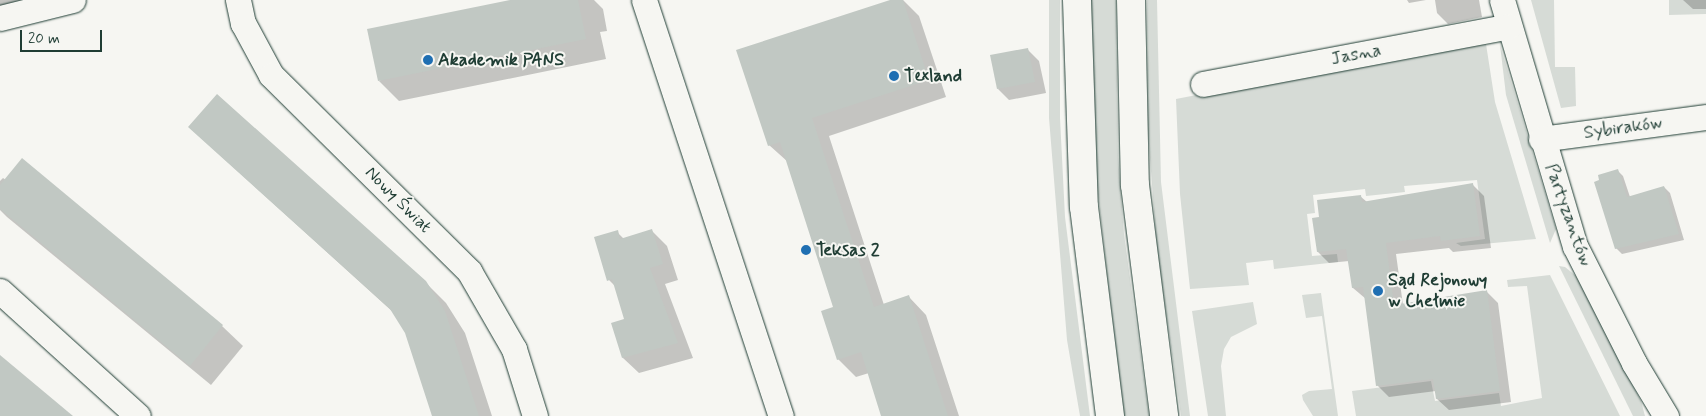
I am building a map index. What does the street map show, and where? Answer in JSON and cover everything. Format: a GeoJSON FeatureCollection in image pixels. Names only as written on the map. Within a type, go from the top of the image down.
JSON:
{"type":"FeatureCollection","features":[{"type":"Feature","properties":{"kind":"main road"},"geometry":{"type":"LineString","coordinates":[[1076,0],[1078,117],[1084,216],[1110,416]]}},
{"type":"Feature","properties":{"kind":"main road"},"geometry":{"type":"LineString","coordinates":[[1131,0],[1135,185],[1164,416]]}},
{"type":"Feature","properties":{"kind":"street"},"geometry":{"type":"LineString","coordinates":[[0,18],[73,0]]}},
{"type":"Feature","properties":{"kind":"street","name":"Nowy Świat"},"geometry":{"type":"LineString","coordinates":[[238,0],[243,23],[271,74],[469,271],[514,349],[535,416]]}},
{"type":"Feature","properties":{"kind":"street"},"geometry":{"type":"LineString","coordinates":[[644,0],[781,416]]}},
{"type":"Feature","properties":{"kind":"street","name":"Partyzantów"},"geometry":{"type":"LineString","coordinates":[[1502,0],[1541,139],[1575,246],[1634,363],[1666,416]]}},
{"type":"Feature","properties":{"kind":"street","name":"Jasna"},"geometry":{"type":"LineString","coordinates":[[1203,84],[1509,26]]}},
{"type":"Feature","properties":{"kind":"street","name":"Sybiraków"},"geometry":{"type":"LineString","coordinates":[[1541,139],[1706,117]]}},
{"type":"Feature","properties":{"kind":"street"},"geometry":{"type":"LineString","coordinates":[[0,291],[138,416]]}},
{"type":"Feature","properties":{"kind":"shaded area"},"geometry":{"type":"Polygon","coordinates":[[[1049,0],[1060,0],[1060,118],[1065,217],[1090,416],[1080,416],[1067,340],[1049,118],[1049,0]]]}},
{"type":"Feature","properties":{"kind":"shaded area"},"geometry":{"type":"Polygon","coordinates":[[[1090,0],[1116,0],[1118,157],[1124,234],[1149,416],[1124,416],[1093,151],[1090,0]]]}},
{"type":"Feature","properties":{"kind":"shaded area"},"geometry":{"type":"Polygon","coordinates":[[[1147,0],[1157,0],[1161,182],[1190,416],[1181,416],[1157,251],[1148,131],[1147,0]]]}},
{"type":"Feature","properties":{"kind":"shaded area"},"geometry":{"type":"Polygon","coordinates":[[[1531,0],[1554,0],[1555,67],[1575,67],[1576,106],[1561,108],[1531,0]]]}},
{"type":"Feature","properties":{"kind":"shaded area"},"geometry":{"type":"Polygon","coordinates":[[[1669,0],[1706,0],[1706,14],[1669,15],[1669,0]]]}},
{"type":"Feature","properties":{"kind":"shaded area"},"geometry":{"type":"Polygon","coordinates":[[[1486,44],[1495,102],[1536,239],[1461,246],[1456,243],[1485,239],[1477,180],[1404,186],[1405,192],[1366,196],[1365,189],[1313,195],[1315,213],[1307,214],[1312,256],[1337,254],[1338,262],[1274,269],[1273,260],[1246,263],[1249,285],[1190,289],[1180,194],[1176,99],[1436,48],[1486,44]]]}},
{"type":"Feature","properties":{"kind":"shaded area"},"geometry":{"type":"Polygon","coordinates":[[[1500,45],[1556,229],[1550,243],[1506,95],[1500,45]]]}},
{"type":"Feature","properties":{"kind":"shaded area"},"geometry":{"type":"Polygon","coordinates":[[[1559,266],[1565,267],[1576,276],[1641,401],[1645,416],[1633,416],[1559,266]]]}},
{"type":"Feature","properties":{"kind":"shaded area"},"geometry":{"type":"Polygon","coordinates":[[[1550,275],[1620,416],[1356,416],[1352,391],[1431,381],[1435,401],[1499,393],[1501,406],[1542,398],[1527,286],[1508,287],[1507,280],[1550,275]]]}},
{"type":"Feature","properties":{"kind":"shaded area"},"geometry":{"type":"Polygon","coordinates":[[[1321,293],[1338,416],[1313,416],[1302,395],[1309,391],[1332,389],[1322,316],[1306,318],[1302,295],[1321,293]]]}},
{"type":"Feature","properties":{"kind":"shaded area"},"geometry":{"type":"Polygon","coordinates":[[[1253,302],[1257,324],[1231,337],[1224,349],[1221,366],[1226,416],[1208,416],[1192,311],[1253,302]]]}},
{"type":"Feature","properties":{"kind":"building","name":"Akademik PANS"},"geometry":{"type":"Polygon","coordinates":[[[510,0],[578,0],[586,39],[378,81],[367,29],[510,0]]]}},
{"type":"Feature","properties":{"kind":"building"},"geometry":{"type":"Polygon","coordinates":[[[890,0],[903,0],[929,80],[812,118],[874,307],[909,295],[948,416],[881,416],[861,352],[837,360],[821,311],[833,307],[780,142],[768,146],[736,50],[890,0]]]}},
{"type":"Feature","properties":{"kind":"building"},"geometry":{"type":"Polygon","coordinates":[[[1028,48],[1035,82],[997,89],[990,55],[1028,48]]]}},
{"type":"Feature","properties":{"kind":"building"},"geometry":{"type":"Polygon","coordinates":[[[217,94],[426,281],[445,311],[479,416],[432,416],[405,333],[390,309],[188,127],[217,94]]]}},
{"type":"Feature","properties":{"kind":"building"},"geometry":{"type":"Polygon","coordinates":[[[22,158],[223,325],[190,366],[0,209],[0,185],[22,158]]]}},
{"type":"Feature","properties":{"kind":"building"},"geometry":{"type":"Polygon","coordinates":[[[1618,169],[1627,197],[1664,186],[1679,234],[1615,249],[1594,182],[1599,180],[1598,175],[1618,169]]]}},
{"type":"Feature","properties":{"kind":"building","name":"Sąd Rejonowy w Chełmie"},"geometry":{"type":"Polygon","coordinates":[[[1473,183],[1480,236],[1441,241],[1440,236],[1386,243],[1394,305],[1487,290],[1500,391],[1436,399],[1433,379],[1376,386],[1363,287],[1352,288],[1346,249],[1317,252],[1312,218],[1319,217],[1317,200],[1361,195],[1362,202],[1473,183]]]}},
{"type":"Feature","properties":{"kind":"building"},"geometry":{"type":"Polygon","coordinates":[[[652,229],[663,264],[650,268],[678,343],[622,358],[611,323],[624,319],[612,279],[607,281],[594,237],[618,230],[620,239],[652,229]]]}},
{"type":"Feature","properties":{"kind":"building"},"geometry":{"type":"Polygon","coordinates":[[[0,355],[73,416],[0,416],[0,355]]]}},
{"type":"Feature","properties":{"kind":"place","name":"Akademik PANS"},"geometry":{"type":"Point","coordinates":[428,60]}},
{"type":"Feature","properties":{"kind":"place","name":"Texland"},"geometry":{"type":"Point","coordinates":[894,76]}},
{"type":"Feature","properties":{"kind":"place","name":"Teksas 2"},"geometry":{"type":"Point","coordinates":[806,250]}},
{"type":"Feature","properties":{"kind":"place","name":"Sąd Rejonowy w Chełmie"},"geometry":{"type":"Point","coordinates":[1378,291]}}]}
